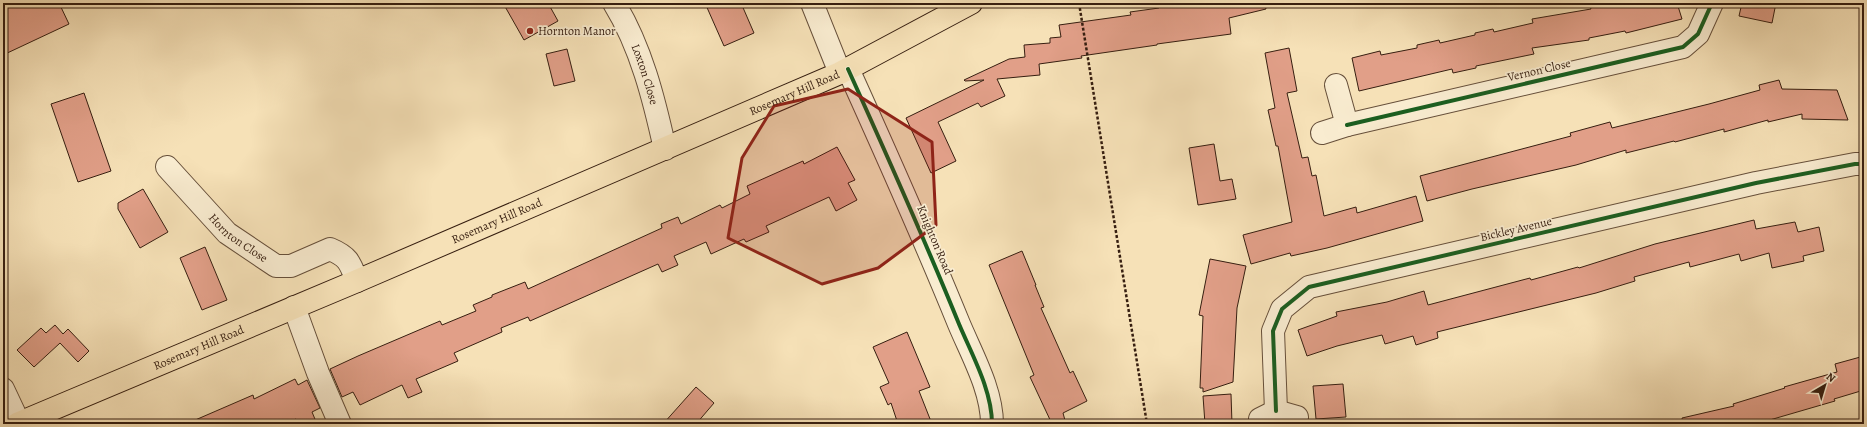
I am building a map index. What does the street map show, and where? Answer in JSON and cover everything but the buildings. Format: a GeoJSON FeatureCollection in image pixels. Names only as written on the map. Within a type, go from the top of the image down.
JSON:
{"type":"FeatureCollection","features":[{"type":"Feature","properties":{"kind":"main road","name":"Rosemary Hill Road"},"geometry":{"type":"LineString","coordinates":[[18,423],[665,149],[844,71],[970,3]]}},
{"type":"Feature","properties":{"kind":"street","name":"Loxton Close"},"geometry":{"type":"LineString","coordinates":[[614,3],[625,20],[653,98],[665,149]]}},
{"type":"Feature","properties":{"kind":"street","name":"Knighton Road"},"geometry":{"type":"LineString","coordinates":[[812,3],[930,253],[985,388],[992,408],[992,424]]}},
{"type":"Feature","properties":{"kind":"street","name":"Vernon Close"},"geometry":{"type":"LineString","coordinates":[[1322,133],[1347,125],[1683,47],[1698,34],[1712,3]]}},
{"type":"Feature","properties":{"kind":"street"},"geometry":{"type":"LineString","coordinates":[[1336,85],[1347,125]]}},
{"type":"Feature","properties":{"kind":"street","name":"Bickley Avenue"},"geometry":{"type":"LineString","coordinates":[[1297,417],[1268,415],[1273,331],[1282,309],[1309,287],[1756,183],[1855,164],[1864,164]]}},
{"type":"Feature","properties":{"kind":"street","name":"Hornton Close"},"geometry":{"type":"LineString","coordinates":[[167,167],[227,233],[276,266],[291,266],[330,249],[343,254],[351,265],[357,280]]}},
{"type":"Feature","properties":{"kind":"street"},"geometry":{"type":"LineString","coordinates":[[294,307],[318,373],[340,424]]}},
{"type":"Feature","properties":{"kind":"street"},"geometry":{"type":"LineString","coordinates":[[3,389],[18,423]]}},
{"type":"Feature","properties":{"kind":"path"},"geometry":{"type":"LineString","coordinates":[[1079,3],[1147,424]]}},
{"type":"Feature","properties":{"kind":"highlighted area"},"geometry":{"type":"Polygon","coordinates":[[[848,89],[932,142],[936,225],[878,268],[822,284],[728,238],[742,158],[774,106],[848,89]]]}},
{"type":"Feature","properties":{"kind":"cycle path"},"geometry":{"type":"LineString","coordinates":[[1347,125],[1683,47],[1698,34],[1712,3]]}},
{"type":"Feature","properties":{"kind":"cycle path"},"geometry":{"type":"LineString","coordinates":[[848,69],[905,196],[980,373],[989,398],[992,424]]}},
{"type":"Feature","properties":{"kind":"cycle path"},"geometry":{"type":"LineString","coordinates":[[1276,411],[1273,331],[1282,309],[1309,287],[1756,183],[1855,164],[1864,164]]}},
{"type":"Feature","properties":{"kind":"place","name":"Hornton Manor"},"geometry":{"type":"Point","coordinates":[530,31]}}]}
